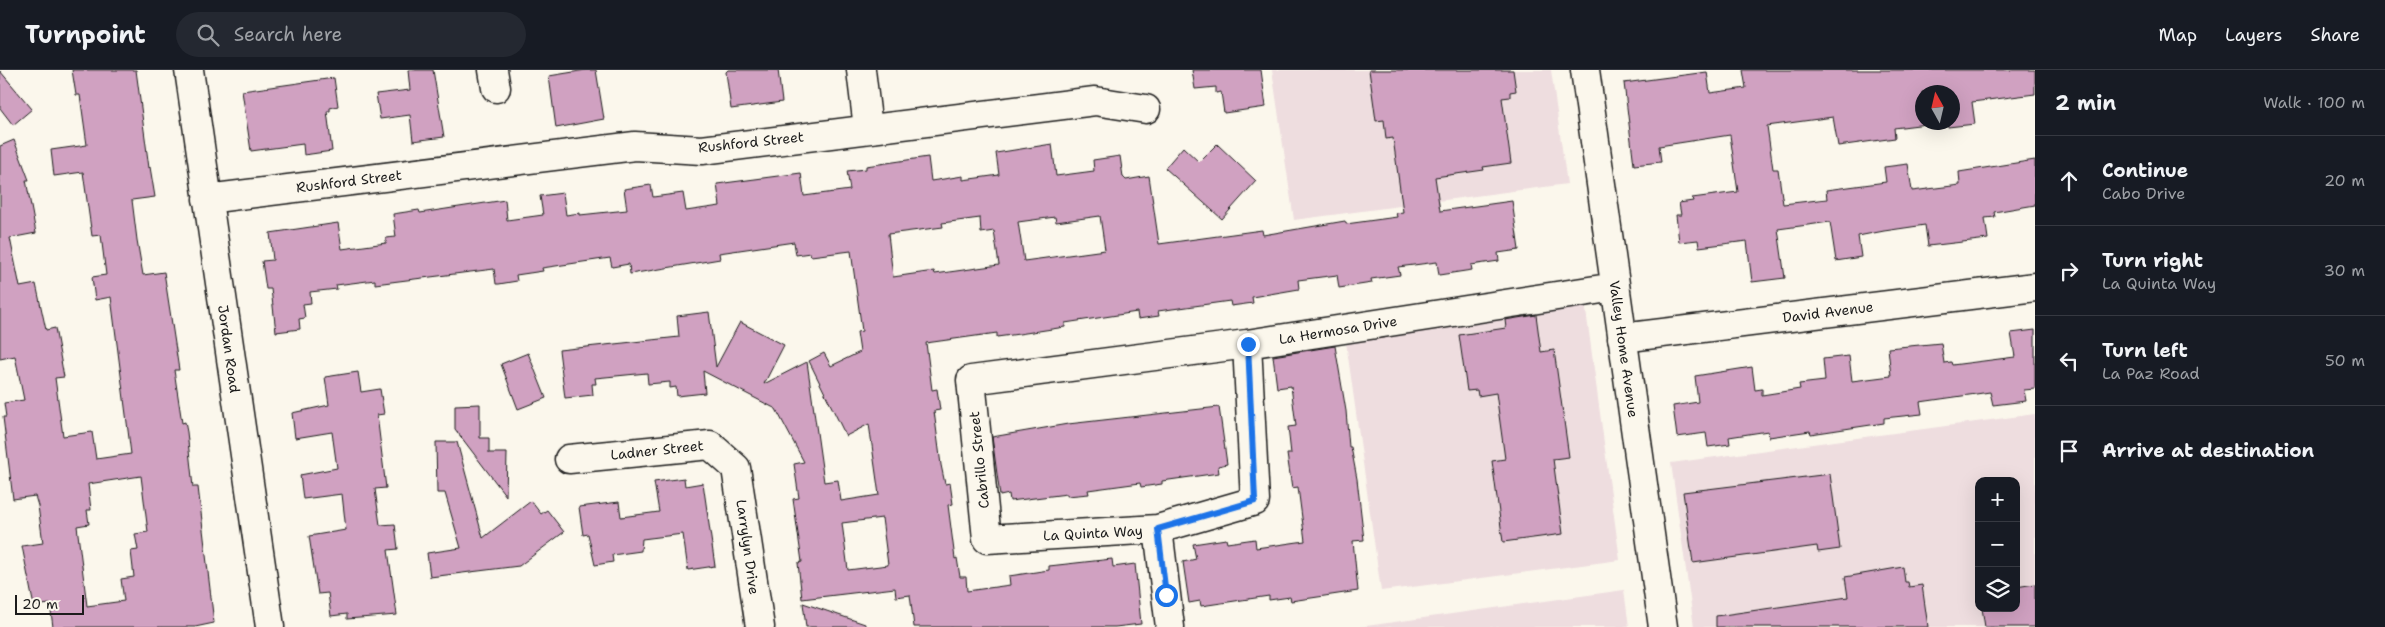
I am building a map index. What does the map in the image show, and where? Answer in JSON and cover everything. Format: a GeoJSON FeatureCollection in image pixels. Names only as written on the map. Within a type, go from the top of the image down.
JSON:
{"type":"FeatureCollection","features":[{"type":"Feature","properties":{"kind":"street","name":"Jordan Road"},"geometry":{"type":"LineString","coordinates":[[189,70],[270,627]]}},
{"type":"Feature","properties":{"kind":"street"},"geometry":{"type":"LineString","coordinates":[[861,70],[868,128]]}},
{"type":"Feature","properties":{"kind":"street","name":"Valley Home Avenue"},"geometry":{"type":"LineString","coordinates":[[1585,70],[1663,627]]}},
{"type":"Feature","properties":{"kind":"street","name":"Rushford Street"},"geometry":{"type":"LineString","coordinates":[[207,199],[635,146],[702,150],[1095,101],[1146,109]]}},
{"type":"Feature","properties":{"kind":"street","name":"La Hermosa Drive"},"geometry":{"type":"LineString","coordinates":[[971,380],[1248,344],[1615,287]]}},
{"type":"Feature","properties":{"kind":"street","name":"David Avenue"},"geometry":{"type":"LineString","coordinates":[[1622,338],[2035,287]]}},
{"type":"Feature","properties":{"kind":"street","name":"La Quinta Way"},"geometry":{"type":"LineString","coordinates":[[987,539],[1158,529],[1255,501],[1248,344]]}},
{"type":"Feature","properties":{"kind":"street","name":"Cabrillo Street"},"geometry":{"type":"LineString","coordinates":[[971,380],[987,539]]}},
{"type":"Feature","properties":{"kind":"street","name":"Ladner Street"},"geometry":{"type":"LineString","coordinates":[[569,459],[710,445],[736,468]]}},
{"type":"Feature","properties":{"kind":"street","name":"Larrylyn Drive"},"geometry":{"type":"LineString","coordinates":[[736,468],[760,627]]}},
{"type":"Feature","properties":{"kind":"street"},"geometry":{"type":"LineString","coordinates":[[1158,529],[1170,627]]}},
{"type":"Feature","properties":{"kind":"shaded area"},"geometry":{"type":"Polygon","coordinates":[[[1272,70],[1551,70],[1567,184],[1294,220],[1272,70]]]}},
{"type":"Feature","properties":{"kind":"shaded area"},"geometry":{"type":"Polygon","coordinates":[[[1585,303],[1620,560],[1381,591],[1345,335],[1585,303]]]}},
{"type":"Feature","properties":{"kind":"shaded area"},"geometry":{"type":"Polygon","coordinates":[[[2035,414],[2035,627],[1694,627],[1671,463],[2035,414]]]}},
{"type":"Feature","properties":{"kind":"shaded area"},"geometry":{"type":"Polygon","coordinates":[[[1624,590],[1629,627],[1359,627],[1624,590]]]}},
{"type":"Feature","properties":{"kind":"building"},"geometry":{"type":"Polygon","coordinates":[[[72,70],[136,70],[149,168],[155,197],[132,200],[137,240],[143,275],[164,272],[179,370],[174,370],[182,423],[185,422],[187,432],[193,487],[198,487],[214,623],[195,627],[53,627],[50,604],[34,606],[22,546],[43,543],[38,506],[35,496],[13,499],[3,417],[6,417],[4,403],[24,400],[15,356],[0,359],[0,146],[14,140],[29,180],[26,180],[36,233],[10,238],[20,287],[36,284],[46,330],[55,328],[64,377],[55,378],[63,436],[92,432],[96,459],[131,454],[111,297],[95,300],[92,277],[106,275],[101,235],[92,236],[83,172],[54,176],[51,150],[87,145],[80,95],[76,95],[72,70]],[[141,476],[88,484],[91,510],[87,510],[89,524],[77,526],[87,606],[124,601],[121,579],[134,577],[131,551],[138,550],[135,534],[148,532],[141,476]]]}},
{"type":"Feature","properties":{"kind":"building"},"geometry":{"type":"Polygon","coordinates":[[[408,70],[433,70],[444,137],[413,141],[410,115],[380,119],[376,94],[410,90],[408,70]]]}},
{"type":"Feature","properties":{"kind":"building"},"geometry":{"type":"Polygon","coordinates":[[[596,70],[604,119],[556,128],[549,76],[596,70]]]}},
{"type":"Feature","properties":{"kind":"building"},"geometry":{"type":"Polygon","coordinates":[[[728,70],[778,70],[782,102],[731,109],[726,72],[728,70]]]}},
{"type":"Feature","properties":{"kind":"building"},"geometry":{"type":"Polygon","coordinates":[[[1192,70],[1261,70],[1266,107],[1224,113],[1221,92],[1216,93],[1216,87],[1195,89],[1192,70]]]}},
{"type":"Feature","properties":{"kind":"building"},"geometry":{"type":"Polygon","coordinates":[[[1369,70],[1513,70],[1516,91],[1510,92],[1510,97],[1502,98],[1511,163],[1483,167],[1484,170],[1435,177],[1440,211],[1512,201],[1519,250],[1498,253],[1499,261],[1471,265],[1472,270],[1439,275],[1437,262],[1398,267],[1400,275],[1371,279],[1372,283],[1339,288],[1337,275],[1298,280],[1299,289],[1252,297],[1253,303],[1231,306],[1230,301],[1158,311],[1159,316],[1138,319],[1137,312],[1065,323],[1065,327],[1019,334],[997,337],[997,333],[926,343],[932,390],[937,389],[940,410],[934,411],[941,465],[945,484],[950,483],[953,504],[948,505],[955,559],[957,558],[960,577],[966,577],[967,591],[1010,585],[1009,576],[1049,570],[1049,566],[1112,559],[1113,567],[1135,564],[1141,624],[1115,627],[914,627],[910,595],[896,597],[895,588],[802,599],[798,563],[802,562],[793,499],[799,498],[794,464],[804,462],[776,409],[703,371],[705,393],[677,396],[676,387],[670,388],[670,382],[648,384],[647,373],[595,378],[596,384],[592,384],[593,395],[565,398],[559,350],[679,337],[677,316],[709,312],[716,367],[740,322],[784,345],[764,384],[807,362],[824,482],[838,480],[841,501],[879,495],[869,424],[846,436],[809,361],[824,353],[831,366],[860,352],[857,332],[862,331],[851,251],[811,256],[810,253],[796,255],[794,242],[719,253],[720,259],[630,274],[629,264],[612,267],[610,258],[542,268],[543,271],[516,275],[517,281],[499,284],[496,284],[494,269],[375,284],[375,280],[336,285],[337,289],[310,292],[311,303],[303,304],[305,318],[299,319],[300,329],[276,332],[271,289],[266,289],[262,261],[273,260],[270,233],[338,223],[342,249],[386,243],[386,238],[396,237],[393,214],[419,210],[420,213],[505,200],[507,220],[543,215],[540,196],[563,193],[566,215],[627,210],[624,189],[651,185],[653,197],[683,193],[686,211],[720,206],[717,184],[801,173],[804,196],[850,190],[847,171],[866,169],[866,166],[928,157],[931,181],[963,176],[963,180],[999,175],[996,153],[1052,144],[1056,176],[1094,171],[1093,160],[1120,156],[1123,177],[1126,180],[1149,176],[1159,244],[1262,230],[1263,235],[1345,221],[1346,224],[1397,217],[1396,213],[1403,212],[1393,138],[1386,139],[1384,120],[1376,121],[1369,70]],[[1100,216],[1056,222],[1055,217],[1018,222],[1024,261],[1105,250],[1100,216]],[[980,218],[942,223],[943,227],[888,234],[893,277],[934,271],[935,274],[999,265],[994,231],[981,233],[980,218]],[[882,518],[842,523],[848,570],[888,565],[882,518]]]}},
{"type":"Feature","properties":{"kind":"building"},"geometry":{"type":"Polygon","coordinates":[[[1743,70],[2035,70],[2035,94],[1972,102],[1975,124],[1960,126],[1960,85],[1915,85],[1915,125],[1894,128],[1895,138],[1838,146],[1833,117],[1767,126],[1773,169],[1778,169],[1783,204],[1827,199],[1826,190],[1886,182],[1884,167],[1908,164],[1912,191],[1960,185],[1959,172],[2035,160],[2035,205],[1994,212],[1995,217],[1985,218],[1988,239],[1928,246],[1925,225],[1858,236],[1861,257],[1836,261],[1830,222],[1778,229],[1785,278],[1752,282],[1747,241],[1699,247],[1698,240],[1679,242],[1676,215],[1681,215],[1679,203],[1693,201],[1692,198],[1738,192],[1730,135],[1659,146],[1661,162],[1634,165],[1624,83],[1707,72],[1710,93],[1746,88],[1743,70]]]}},
{"type":"Feature","properties":{"kind":"building"},"geometry":{"type":"Polygon","coordinates":[[[0,71],[32,109],[13,125],[0,108],[0,71]]]}},
{"type":"Feature","properties":{"kind":"building"},"geometry":{"type":"Polygon","coordinates":[[[334,78],[338,106],[327,111],[332,151],[304,155],[303,144],[251,151],[242,91],[334,78]]]}},
{"type":"Feature","properties":{"kind":"building"},"geometry":{"type":"Polygon","coordinates":[[[1217,144],[1256,181],[1222,219],[1165,168],[1183,147],[1199,162],[1217,144]]]}},
{"type":"Feature","properties":{"kind":"building"},"geometry":{"type":"Polygon","coordinates":[[[1536,315],[1541,352],[1554,350],[1569,457],[1553,459],[1563,534],[1503,542],[1492,461],[1505,459],[1496,393],[1478,396],[1477,390],[1467,391],[1459,335],[1506,328],[1505,320],[1536,315]]]}},
{"type":"Feature","properties":{"kind":"building"},"geometry":{"type":"Polygon","coordinates":[[[2035,330],[2035,389],[2024,390],[2026,401],[1993,405],[1990,392],[1920,402],[1922,414],[1884,418],[1884,423],[1811,434],[1810,431],[1769,437],[1768,431],[1729,437],[1730,444],[1708,447],[1706,433],[1677,437],[1673,406],[1698,402],[1695,376],[1752,367],[1755,390],[1762,389],[1762,395],[1800,389],[1799,384],[1825,381],[1823,359],[1849,356],[1852,381],[1891,376],[1888,348],[1941,343],[1944,363],[1951,362],[1952,365],[2015,357],[2011,333],[2035,330]]]}},
{"type":"Feature","properties":{"kind":"building"},"geometry":{"type":"Polygon","coordinates":[[[1335,346],[1346,411],[1349,447],[1351,447],[1357,479],[1364,540],[1353,541],[1358,591],[1291,601],[1290,597],[1269,600],[1269,596],[1201,606],[1200,601],[1189,603],[1183,562],[1196,559],[1193,544],[1226,539],[1227,543],[1255,539],[1256,548],[1305,541],[1298,487],[1292,488],[1287,454],[1291,454],[1288,427],[1296,426],[1291,386],[1277,388],[1273,356],[1335,346]]]}},
{"type":"Feature","properties":{"kind":"building"},"geometry":{"type":"Polygon","coordinates":[[[528,353],[546,398],[518,409],[501,364],[528,353]]]}},
{"type":"Feature","properties":{"kind":"building"},"geometry":{"type":"Polygon","coordinates":[[[358,372],[361,392],[380,389],[384,414],[377,415],[386,488],[375,489],[380,525],[395,524],[398,549],[388,550],[397,615],[347,619],[347,614],[331,616],[328,593],[318,594],[309,536],[346,530],[342,494],[303,499],[300,475],[337,468],[332,432],[295,438],[292,413],[329,405],[325,377],[358,372]]]}},
{"type":"Feature","properties":{"kind":"building"},"geometry":{"type":"Polygon","coordinates":[[[480,404],[480,438],[489,438],[489,453],[507,453],[506,496],[455,429],[455,405],[480,404]]]}},
{"type":"Feature","properties":{"kind":"building"},"geometry":{"type":"Polygon","coordinates":[[[1219,407],[1227,464],[1218,466],[1219,473],[1162,481],[1162,484],[1141,487],[1140,483],[1088,490],[1089,494],[1067,496],[1067,494],[1010,501],[1009,494],[1000,496],[992,437],[1068,424],[1219,407]]]}},
{"type":"Feature","properties":{"kind":"building"},"geometry":{"type":"Polygon","coordinates":[[[436,442],[457,442],[483,538],[531,501],[541,514],[547,510],[564,532],[519,566],[430,577],[427,553],[461,548],[445,493],[437,493],[436,442]]]}},
{"type":"Feature","properties":{"kind":"building"},"geometry":{"type":"Polygon","coordinates":[[[1830,474],[1840,549],[1818,552],[1817,546],[1693,563],[1683,492],[1830,474]]]}},
{"type":"Feature","properties":{"kind":"building"},"geometry":{"type":"Polygon","coordinates":[[[684,478],[685,486],[703,483],[715,566],[688,570],[683,534],[642,539],[641,551],[612,555],[613,562],[595,565],[588,534],[583,535],[579,507],[619,502],[621,517],[659,512],[654,482],[684,478]]]}},
{"type":"Feature","properties":{"kind":"building"},"geometry":{"type":"Polygon","coordinates":[[[1903,567],[1905,582],[1908,582],[1909,587],[1922,585],[1928,627],[1716,627],[1716,616],[1848,597],[1845,577],[1903,567]]]}},
{"type":"Feature","properties":{"kind":"building"},"geometry":{"type":"Polygon","coordinates":[[[2035,584],[2035,627],[1985,627],[1983,612],[2020,612],[2020,586],[2035,584]]]}},
{"type":"Feature","properties":{"kind":"building"},"geometry":{"type":"Polygon","coordinates":[[[803,603],[865,624],[865,627],[806,627],[803,603]]]}},
{"type":"Feature","properties":{"kind":"route"},"geometry":{"type":"LineString","coordinates":[[1166,595],[1158,529],[1255,501],[1248,344]]}}]}
